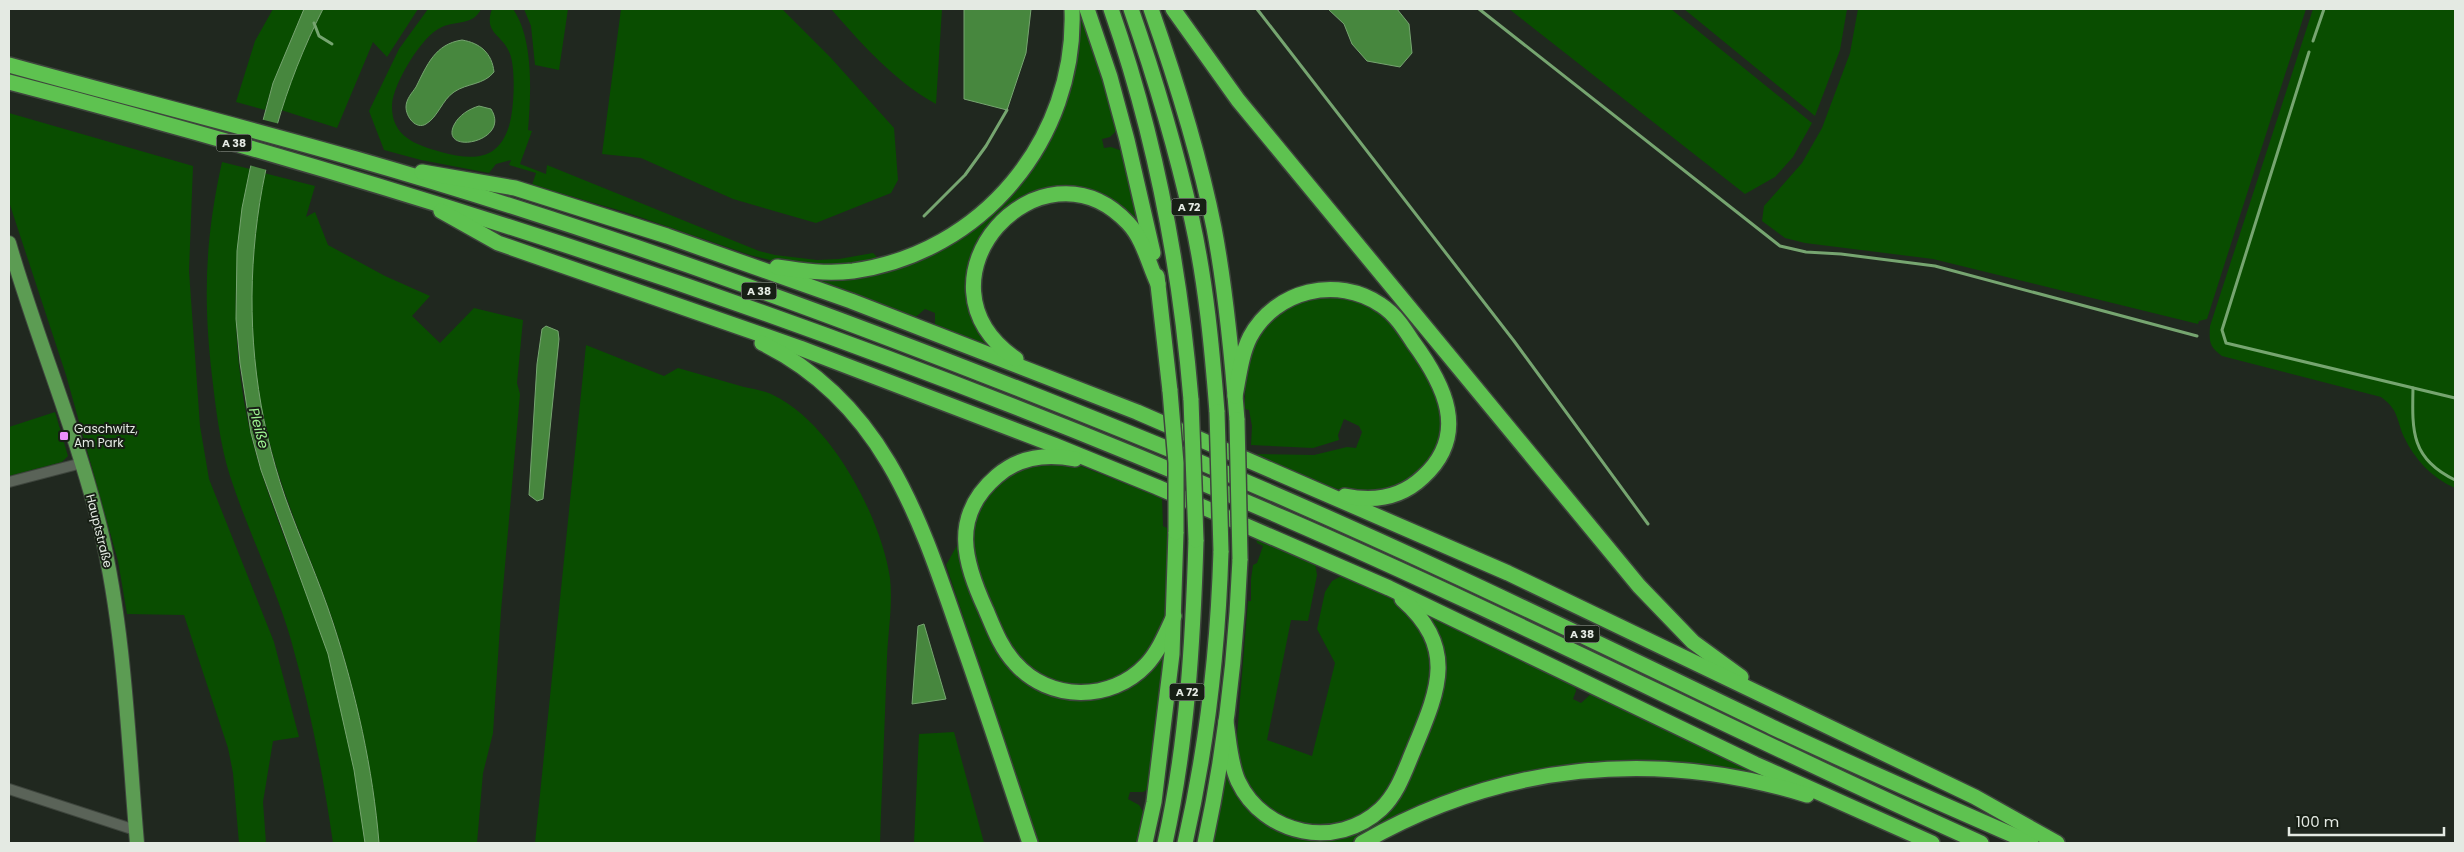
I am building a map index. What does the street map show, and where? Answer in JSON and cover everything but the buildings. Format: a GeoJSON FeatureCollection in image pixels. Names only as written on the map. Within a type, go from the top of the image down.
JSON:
{"type":"FeatureCollection","features":[{"type":"Feature","properties":{"kind":"highway"},"geometry":{"type":"LineString","coordinates":[[724,256],[774,267],[813,272],[852,271],[910,256],[963,229],[1008,189],[1043,139],[1059,101],[1069,61],[1072,9]]}},
{"type":"Feature","properties":{"kind":"highway"},"geometry":{"type":"LineString","coordinates":[[1087,9],[1110,77],[1145,214],[1158,284],[1176,463],[1174,616],[1166,708],[1154,802],[1145,843]]}},
{"type":"Feature","properties":{"kind":"highway","name":"A 72"},"geometry":{"type":"LineString","coordinates":[[1111,9],[1132,71],[1152,148],[1177,280],[1191,400],[1196,540],[1194,601],[1186,708],[1178,772],[1165,843]]}},
{"type":"Feature","properties":{"kind":"highway","name":"A 72"},"geometry":{"type":"LineString","coordinates":[[1131,9],[1151,67],[1192,221],[1210,329],[1217,412],[1222,551],[1220,601],[1210,708],[1185,843]]}},
{"type":"Feature","properties":{"kind":"highway"},"geometry":{"type":"LineString","coordinates":[[1151,9],[1190,131],[1205,188],[1224,290],[1237,420],[1240,559],[1236,637],[1226,722],[1204,843]]}},
{"type":"Feature","properties":{"kind":"highway"},"geometry":{"type":"LineString","coordinates":[[1173,9],[1244,107],[1661,610],[1706,653],[1822,725]]}},
{"type":"Feature","properties":{"kind":"highway","name":"A 38"},"geometry":{"type":"LineString","coordinates":[[9,66],[383,167],[542,217],[750,288],[885,337],[1129,432],[1294,502],[1467,580],[1774,728],[2031,843]]}},
{"type":"Feature","properties":{"kind":"highway","name":"A 38"},"geometry":{"type":"LineString","coordinates":[[9,82],[423,199],[744,306],[876,354],[1130,454],[1285,519],[1440,588],[1866,792],[1981,843]]}},
{"type":"Feature","properties":{"kind":"highway"},"geometry":{"type":"LineString","coordinates":[[383,167],[445,174],[514,188],[558,200],[851,301],[1045,376],[1303,482],[1508,573],[1974,797],[2057,843]]}},
{"type":"Feature","properties":{"kind":"highway"},"geometry":{"type":"LineString","coordinates":[[1045,376],[1016,359],[998,344],[985,326],[977,303],[974,280],[978,257],[988,236],[1003,218],[1022,205],[1056,195],[1079,196],[1104,204],[1122,217],[1135,232],[1158,284]]}},
{"type":"Feature","properties":{"kind":"highway"},"geometry":{"type":"LineString","coordinates":[[423,199],[498,243],[698,311],[1097,462],[1389,588],[1754,764],[1932,843]]}},
{"type":"Feature","properties":{"kind":"highway"},"geometry":{"type":"LineString","coordinates":[[1235,396],[1244,353],[1250,336],[1269,313],[1293,297],[1316,290],[1350,291],[1380,304],[1401,324],[1426,359],[1444,393],[1448,425],[1438,457],[1417,482],[1388,497],[1355,498],[1303,482]]}},
{"type":"Feature","properties":{"kind":"highway"},"geometry":{"type":"LineString","coordinates":[[698,311],[774,348],[812,374],[849,408],[888,458],[909,496],[934,558],[1030,843]]}},
{"type":"Feature","properties":{"kind":"highway"},"geometry":{"type":"LineString","coordinates":[[1097,462],[1056,456],[1025,460],[998,475],[976,500],[966,528],[965,556],[977,591],[1003,647],[1020,668],[1042,684],[1062,691],[1096,692],[1118,685],[1145,666],[1158,648],[1174,616]]}},
{"type":"Feature","properties":{"kind":"highway"},"geometry":{"type":"LineString","coordinates":[[1226,722],[1233,768],[1237,780],[1250,800],[1268,817],[1289,828],[1322,833],[1344,830],[1374,815],[1390,799],[1402,779],[1435,698],[1439,674],[1436,650],[1428,629],[1416,612],[1389,588]]}},
{"type":"Feature","properties":{"kind":"highway"},"geometry":{"type":"LineString","coordinates":[[1362,843],[1436,807],[1492,788],[1559,774],[1637,768],[1696,770],[1754,780],[1811,797],[1904,831]]}},
{"type":"Feature","properties":{"kind":"main road","name":"Hauptstraße"},"geometry":{"type":"LineString","coordinates":[[9,243],[82,463],[111,576],[121,644],[136,836]]}},
{"type":"Feature","properties":{"kind":"street"},"geometry":{"type":"LineString","coordinates":[[9,482],[82,463]]}},
{"type":"Feature","properties":{"kind":"street","name":"Hauptstraße"},"geometry":{"type":"LineString","coordinates":[[9,789],[136,836]]}},
{"type":"Feature","properties":{"kind":"shaded area"},"geometry":{"type":"Polygon","coordinates":[[[273,9],[304,9],[273,83],[265,110],[236,102],[255,41],[273,9]]]}},
{"type":"Feature","properties":{"kind":"shaded area"},"geometry":{"type":"Polygon","coordinates":[[[323,9],[418,9],[387,57],[373,42],[337,128],[281,110],[293,73],[323,9]]]}},
{"type":"Feature","properties":{"kind":"shaded area"},"geometry":{"type":"Polygon","coordinates":[[[428,9],[481,9],[474,18],[442,27],[434,32],[418,50],[403,73],[397,85],[392,105],[396,124],[406,138],[422,146],[452,155],[473,157],[482,156],[498,146],[504,138],[511,119],[514,90],[513,70],[507,47],[492,29],[490,17],[492,9],[513,9],[520,21],[525,36],[530,67],[528,130],[532,131],[520,164],[546,174],[547,165],[759,251],[817,260],[839,259],[873,253],[880,260],[829,267],[774,261],[750,255],[625,212],[532,185],[536,173],[509,165],[511,160],[496,164],[489,173],[421,160],[384,150],[369,111],[399,49],[428,9]]]}},
{"type":"Feature","properties":{"kind":"shaded area"},"geometry":{"type":"Polygon","coordinates":[[[524,9],[568,9],[559,70],[535,65],[531,26],[524,9]]]}},
{"type":"Feature","properties":{"kind":"shaded area"},"geometry":{"type":"Polygon","coordinates":[[[621,9],[782,9],[831,58],[894,128],[898,180],[891,193],[816,223],[733,199],[641,158],[602,154],[621,9]]]}},
{"type":"Feature","properties":{"kind":"shaded area"},"geometry":{"type":"Polygon","coordinates":[[[831,9],[942,9],[936,104],[892,73],[831,9]]]}},
{"type":"Feature","properties":{"kind":"shaded area"},"geometry":{"type":"Polygon","coordinates":[[[1077,9],[1085,9],[1121,126],[1110,137],[1102,139],[1104,148],[1111,147],[1128,153],[1145,233],[1125,210],[1094,194],[1019,200],[1008,208],[989,226],[974,252],[971,306],[980,330],[994,351],[935,328],[935,313],[925,309],[911,321],[792,276],[877,272],[1016,188],[1046,145],[1062,109],[1077,9]]]}},
{"type":"Feature","properties":{"kind":"shaded area"},"geometry":{"type":"Polygon","coordinates":[[[1509,9],[1671,9],[1812,123],[1793,157],[1775,177],[1745,194],[1509,9]]]}},
{"type":"Feature","properties":{"kind":"shaded area"},"geometry":{"type":"Polygon","coordinates":[[[1684,9],[1847,9],[1840,50],[1815,116],[1684,9]]]}},
{"type":"Feature","properties":{"kind":"shaded area"},"geometry":{"type":"Polygon","coordinates":[[[1858,9],[2306,9],[2207,319],[2199,321],[2198,324],[1933,259],[1805,243],[1785,238],[1762,221],[1764,206],[1802,163],[1822,128],[1850,53],[1858,9]]]}},
{"type":"Feature","properties":{"kind":"shaded area"},"geometry":{"type":"Polygon","coordinates":[[[2313,9],[2455,9],[2455,488],[2432,474],[2419,461],[2404,437],[2394,411],[2381,397],[2222,356],[2212,347],[2210,326],[2313,9]]]}},
{"type":"Feature","properties":{"kind":"shaded area"},"geometry":{"type":"Polygon","coordinates":[[[9,113],[193,166],[189,271],[200,426],[209,479],[274,642],[299,737],[273,741],[263,802],[266,843],[239,843],[233,773],[228,748],[184,615],[127,614],[118,561],[66,375],[9,202],[9,113]]]}},
{"type":"Feature","properties":{"kind":"shaded area"},"geometry":{"type":"Polygon","coordinates":[[[222,162],[250,169],[238,244],[236,282],[238,359],[243,397],[261,471],[275,514],[324,640],[339,689],[365,843],[333,843],[315,741],[291,640],[285,619],[237,497],[224,452],[212,376],[207,320],[209,243],[222,162]]]}},
{"type":"Feature","properties":{"kind":"shaded area"},"geometry":{"type":"Polygon","coordinates":[[[264,173],[315,186],[306,217],[315,212],[328,245],[385,276],[430,296],[412,316],[440,343],[474,308],[523,320],[517,383],[520,394],[501,611],[493,733],[483,773],[477,843],[379,843],[368,759],[349,675],[325,598],[274,460],[261,403],[253,337],[252,272],[264,173]]]}},
{"type":"Feature","properties":{"kind":"shaded area"},"geometry":{"type":"Polygon","coordinates":[[[1328,295],[1362,303],[1385,316],[1421,363],[1439,397],[1442,413],[1437,445],[1430,459],[1420,472],[1394,490],[1378,494],[1348,492],[1314,481],[1252,454],[1314,455],[1347,447],[1356,448],[1362,432],[1359,426],[1344,419],[1338,435],[1339,440],[1313,448],[1251,445],[1252,426],[1249,410],[1245,409],[1246,377],[1253,348],[1259,335],[1267,323],[1279,312],[1294,303],[1328,295]]]}},
{"type":"Feature","properties":{"kind":"shaded area"},"geometry":{"type":"Polygon","coordinates":[[[586,345],[664,376],[678,368],[773,395],[794,408],[814,426],[850,474],[876,527],[885,554],[891,588],[880,843],[535,843],[586,345]]]}},
{"type":"Feature","properties":{"kind":"shaded area"},"geometry":{"type":"Polygon","coordinates":[[[55,412],[68,456],[62,462],[9,476],[9,427],[55,412]]]}},
{"type":"Feature","properties":{"kind":"shaded area"},"geometry":{"type":"Polygon","coordinates":[[[1041,463],[1073,463],[1162,498],[1163,526],[1169,529],[1170,563],[1167,611],[1156,640],[1146,656],[1131,670],[1112,680],[1082,686],[1068,684],[1054,681],[1029,666],[1018,655],[1007,638],[979,576],[973,547],[974,530],[978,514],[985,500],[1008,477],[1041,463]]]}},
{"type":"Feature","properties":{"kind":"shaded area"},"geometry":{"type":"Polygon","coordinates":[[[1256,537],[1315,563],[1317,575],[1308,621],[1291,620],[1267,740],[1312,756],[1335,663],[1317,629],[1325,592],[1332,581],[1343,575],[1388,596],[1408,610],[1432,650],[1432,688],[1391,787],[1379,803],[1349,822],[1312,827],[1277,816],[1254,793],[1245,778],[1239,758],[1237,736],[1248,601],[1251,601],[1251,579],[1253,565],[1257,563],[1263,546],[1257,543],[1256,537]]]}},
{"type":"Feature","properties":{"kind":"shaded area"},"geometry":{"type":"Polygon","coordinates":[[[960,540],[996,644],[1058,696],[1076,701],[1089,701],[1116,695],[1145,677],[1166,652],[1150,788],[1143,792],[1130,792],[1128,799],[1139,805],[1144,813],[1140,843],[1039,843],[946,565],[960,540]]]}},
{"type":"Feature","properties":{"kind":"shaded area"},"geometry":{"type":"Polygon","coordinates":[[[1425,611],[1573,680],[1576,691],[1573,699],[1581,703],[1592,693],[1764,773],[1697,764],[1645,761],[1598,763],[1384,823],[1350,843],[1212,843],[1226,764],[1275,827],[1368,825],[1435,716],[1442,695],[1445,675],[1438,635],[1425,611]]]}},
{"type":"Feature","properties":{"kind":"shaded area"},"geometry":{"type":"Polygon","coordinates":[[[954,732],[984,843],[914,843],[919,734],[954,732]]]}},
{"type":"Feature","properties":{"kind":"water","name":"Pleiße"},"geometry":{"type":"Polygon","coordinates":[[[304,9],[323,9],[297,67],[277,126],[262,187],[254,249],[252,312],[256,374],[267,436],[285,497],[328,607],[349,676],[368,759],[379,843],[365,843],[354,770],[328,654],[261,470],[251,433],[240,363],[236,319],[237,251],[242,208],[250,169],[273,83],[304,9]]]}},
{"type":"Feature","properties":{"kind":"water"},"geometry":{"type":"Polygon","coordinates":[[[964,9],[1031,9],[1026,53],[1007,110],[964,99],[964,9]]]}},
{"type":"Feature","properties":{"kind":"water"},"geometry":{"type":"Polygon","coordinates":[[[1328,9],[1397,9],[1409,24],[1412,53],[1400,67],[1367,61],[1352,44],[1344,24],[1328,9]]]}},
{"type":"Feature","properties":{"kind":"water"},"geometry":{"type":"Polygon","coordinates":[[[462,40],[480,46],[488,54],[494,72],[480,82],[459,89],[450,95],[434,117],[426,124],[415,124],[406,111],[408,99],[428,64],[438,51],[453,42],[462,40]]]}},
{"type":"Feature","properties":{"kind":"water"},"geometry":{"type":"Polygon","coordinates":[[[479,106],[491,109],[495,120],[492,130],[485,137],[475,141],[465,142],[456,140],[452,135],[456,121],[465,113],[479,106]]]}},
{"type":"Feature","properties":{"kind":"water"},"geometry":{"type":"Polygon","coordinates":[[[546,326],[558,331],[559,339],[543,499],[537,501],[529,495],[537,364],[542,329],[546,326]]]}},
{"type":"Feature","properties":{"kind":"water"},"geometry":{"type":"Polygon","coordinates":[[[924,624],[946,699],[912,704],[918,626],[924,624]]]}},
{"type":"Feature","properties":{"kind":"pier"},"geometry":{"type":"Polygon","coordinates":[[[260,119],[280,124],[267,170],[249,165],[260,119]]]}},
{"type":"Feature","properties":{"kind":"waterway"},"geometry":{"type":"LineString","coordinates":[[1257,9],[1514,341],[1648,524]]}},
{"type":"Feature","properties":{"kind":"waterway"},"geometry":{"type":"LineString","coordinates":[[1479,9],[1780,246],[1806,252],[1841,254],[1935,266],[2197,336]]}},
{"type":"Feature","properties":{"kind":"waterway"},"geometry":{"type":"LineString","coordinates":[[2313,41],[2324,9]]}},
{"type":"Feature","properties":{"kind":"waterway"},"geometry":{"type":"LineString","coordinates":[[314,23],[319,36],[332,44]]}},
{"type":"Feature","properties":{"kind":"waterway"},"geometry":{"type":"LineString","coordinates":[[2309,52],[2222,330],[2226,343],[2455,398]]}},
{"type":"Feature","properties":{"kind":"waterway"},"geometry":{"type":"LineString","coordinates":[[924,216],[965,175],[986,146],[1007,110]]}},
{"type":"Feature","properties":{"kind":"waterway"},"geometry":{"type":"LineString","coordinates":[[2413,388],[2414,430],[2422,453],[2430,463],[2455,480]]}},
{"type":"Feature","properties":{"kind":"place","name":"Gaschwitz, Am Park"},"geometry":{"type":"Point","coordinates":[64,436]}}]}
